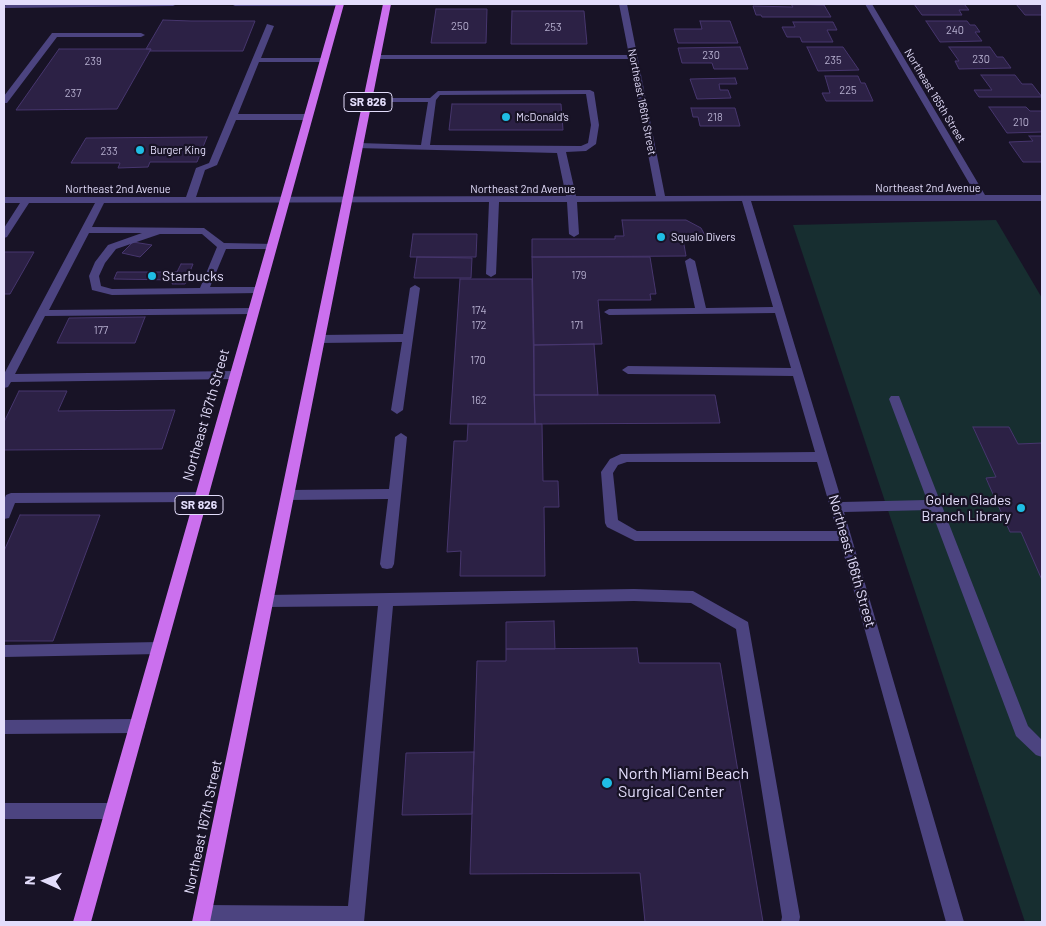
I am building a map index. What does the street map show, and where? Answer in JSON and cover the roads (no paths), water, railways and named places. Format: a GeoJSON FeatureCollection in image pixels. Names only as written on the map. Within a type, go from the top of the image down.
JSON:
{"type":"FeatureCollection","features":[{"type":"Feature","properties":{"kind":"main road","name":"Northeast 167th Street"},"geometry":{"type":"LineString","coordinates":[[82,922],[340,4]]}},
{"type":"Feature","properties":{"kind":"main road","name":"Northeast 167th Street"},"geometry":{"type":"LineString","coordinates":[[202,918],[387,4]]}},
{"type":"Feature","properties":{"kind":"street"},"geometry":{"type":"LineString","coordinates":[[7,7],[173,4]]}},
{"type":"Feature","properties":{"kind":"street"},"geometry":{"type":"LineString","coordinates":[[235,4],[340,4]]}},
{"type":"Feature","properties":{"kind":"street","name":"Northeast 166th Street"},"geometry":{"type":"LineString","coordinates":[[623,4],[661,200]]}},
{"type":"Feature","properties":{"kind":"street","name":"Northeast 165th Street"},"geometry":{"type":"LineString","coordinates":[[868,4],[983,199]]}},
{"type":"Feature","properties":{"kind":"street"},"geometry":{"type":"LineString","coordinates":[[190,200],[201,168],[213,165],[270,26]]}},
{"type":"Feature","properties":{"kind":"street"},"geometry":{"type":"LineString","coordinates":[[4,101],[55,35],[141,35]]}},
{"type":"Feature","properties":{"kind":"street"},"geometry":{"type":"LineString","coordinates":[[377,58],[633,57]]}},
{"type":"Feature","properties":{"kind":"street"},"geometry":{"type":"LineString","coordinates":[[256,60],[324,60]]}},
{"type":"Feature","properties":{"kind":"street"},"geometry":{"type":"LineString","coordinates":[[359,146],[583,149],[592,144],[595,125],[590,92],[438,93],[432,100],[425,146]]}},
{"type":"Feature","properties":{"kind":"street"},"geometry":{"type":"LineString","coordinates":[[368,100],[432,100]]}},
{"type":"Feature","properties":{"kind":"street"},"geometry":{"type":"LineString","coordinates":[[233,117],[308,117]]}},
{"type":"Feature","properties":{"kind":"street"},"geometry":{"type":"LineString","coordinates":[[562,150],[572,200],[574,234]]}},
{"type":"Feature","properties":{"kind":"street","name":"Northeast 2nd Avenue"},"geometry":{"type":"LineString","coordinates":[[4,200],[1042,198]]}},
{"type":"Feature","properties":{"kind":"street"},"geometry":{"type":"LineString","coordinates":[[4,235],[26,200]]}},
{"type":"Feature","properties":{"kind":"street"},"geometry":{"type":"LineString","coordinates":[[5,381],[101,200]]}},
{"type":"Feature","properties":{"kind":"street"},"geometry":{"type":"LineString","coordinates":[[491,274],[494,200]]}},
{"type":"Feature","properties":{"kind":"street","name":"Northeast 166th Street"},"geometry":{"type":"LineString","coordinates":[[746,200],[780,310],[956,922]]}},
{"type":"Feature","properties":{"kind":"street"},"geometry":{"type":"LineString","coordinates":[[85,230],[204,231],[222,246],[272,246]]}},
{"type":"Feature","properties":{"kind":"street"},"geometry":{"type":"LineString","coordinates":[[158,231],[112,247],[100,262],[94,276],[96,288],[112,292],[260,290]]}},
{"type":"Feature","properties":{"kind":"street"},"geometry":{"type":"LineString","coordinates":[[204,290],[222,246]]}},
{"type":"Feature","properties":{"kind":"street"},"geometry":{"type":"LineString","coordinates":[[690,261],[700,311]]}},
{"type":"Feature","properties":{"kind":"street"},"geometry":{"type":"LineString","coordinates":[[397,410],[415,288]]}},
{"type":"Feature","properties":{"kind":"street"},"geometry":{"type":"LineString","coordinates":[[609,312],[780,310]]}},
{"type":"Feature","properties":{"kind":"street"},"geometry":{"type":"LineString","coordinates":[[42,313],[254,311]]}},
{"type":"Feature","properties":{"kind":"street"},"geometry":{"type":"LineString","coordinates":[[320,340],[407,338]]}},
{"type":"Feature","properties":{"kind":"street"},"geometry":{"type":"LineString","coordinates":[[628,370],[798,372]]}},
{"type":"Feature","properties":{"kind":"street"},"geometry":{"type":"LineString","coordinates":[[5,381],[236,375]]}},
{"type":"Feature","properties":{"kind":"street"},"geometry":{"type":"LineString","coordinates":[[895,400],[1022,731],[1042,750]]}},
{"type":"Feature","properties":{"kind":"street"},"geometry":{"type":"LineString","coordinates":[[387,564],[401,437]]}},
{"type":"Feature","properties":{"kind":"street"},"geometry":{"type":"LineString","coordinates":[[822,457],[625,457],[614,462],[607,472],[612,523],[635,536],[845,536]]}},
{"type":"Feature","properties":{"kind":"street"},"geometry":{"type":"LineString","coordinates":[[288,495],[394,494]]}},
{"type":"Feature","properties":{"kind":"street"},"geometry":{"type":"LineString","coordinates":[[4,514],[11,498],[201,497]]}},
{"type":"Feature","properties":{"kind":"street"},"geometry":{"type":"LineString","coordinates":[[836,507],[936,505]]}},
{"type":"Feature","properties":{"kind":"street"},"geometry":{"type":"LineString","coordinates":[[267,601],[634,595],[693,597],[744,626],[791,917],[790,922]]}},
{"type":"Feature","properties":{"kind":"street"},"geometry":{"type":"LineString","coordinates":[[202,918],[355,918],[386,600]]}},
{"type":"Feature","properties":{"kind":"street"},"geometry":{"type":"LineString","coordinates":[[4,651],[159,648]]}},
{"type":"Feature","properties":{"kind":"street"},"geometry":{"type":"LineString","coordinates":[[4,727],[137,726]]}},
{"type":"Feature","properties":{"kind":"street"},"geometry":{"type":"LineString","coordinates":[[4,810],[113,811]]}},
{"type":"Feature","properties":{"kind":"place","name":"McDonald's"},"geometry":{"type":"Point","coordinates":[506,117]}},
{"type":"Feature","properties":{"kind":"place","name":"Burger King"},"geometry":{"type":"Point","coordinates":[140,150]}},
{"type":"Feature","properties":{"kind":"place","name":"Squalo Divers"},"geometry":{"type":"Point","coordinates":[661,237]}},
{"type":"Feature","properties":{"kind":"place","name":"Starbucks"},"geometry":{"type":"Point","coordinates":[152,276]}},
{"type":"Feature","properties":{"kind":"place","name":"Golden Glades Branch Library"},"geometry":{"type":"Point","coordinates":[1021,508]}},
{"type":"Feature","properties":{"kind":"place","name":"North Miami Beach Surgical Center"},"geometry":{"type":"Point","coordinates":[607,783]}}]}
